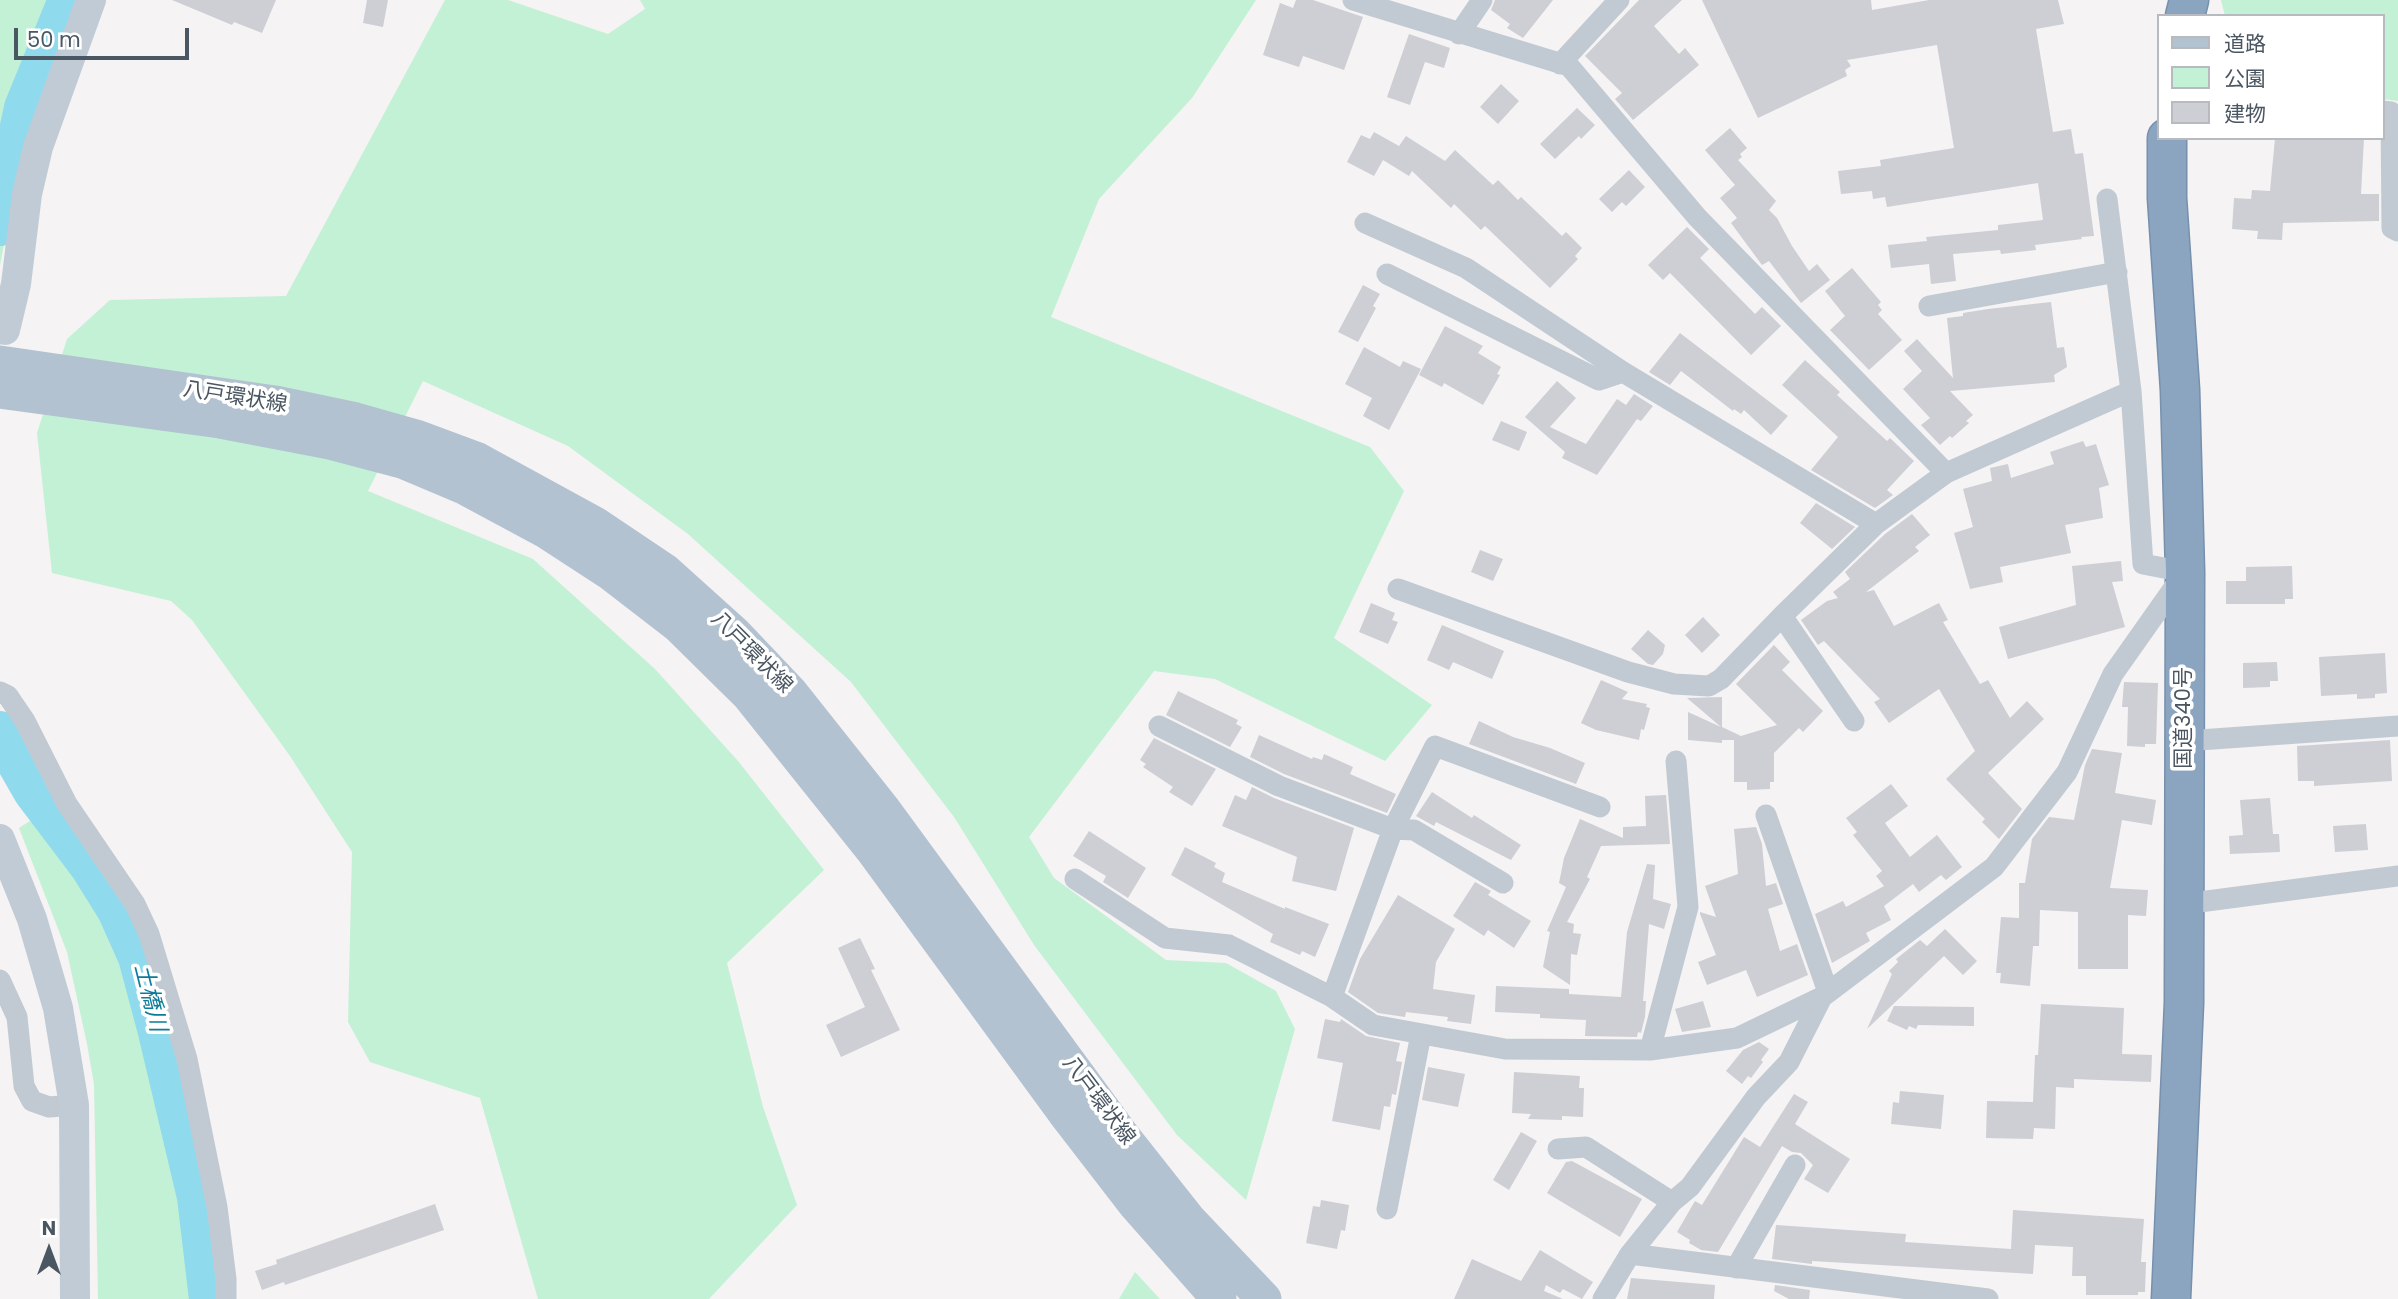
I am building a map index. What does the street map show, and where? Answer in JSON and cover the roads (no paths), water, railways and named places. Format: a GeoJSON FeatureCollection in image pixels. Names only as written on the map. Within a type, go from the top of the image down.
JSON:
{"type":"FeatureCollection","features":[{"type":"Feature","properties":{"kind":"highway","name":"国道340号"},"geometry":{"type":"LineString","coordinates":[[2167,140],[2167,198],[2180,390],[2185,572],[2184,1003],[2171,1299]]}},
{"type":"Feature","properties":{"kind":"main road","name":"八戸環状線"},"geometry":{"type":"LineString","coordinates":[[3,346],[368,423],[416,437],[472,474],[546,531],[609,572],[679,626],[749,695],[873,849],[1065,1113],[1136,1205],[1219,1299]]}},
{"type":"Feature","properties":{"kind":"main road","name":"八戸環状線"},"geometry":{"type":"LineString","coordinates":[[0,391],[220,421],[472,474],[595,524],[665,571],[735,634],[791,694],[883,809],[1121,1134],[1189,1220],[1264,1299]]}},
{"type":"Feature","properties":{"kind":"street"},"geometry":{"type":"LineString","coordinates":[[3,346],[16,285],[27,194],[38,147],[91,0]]}},
{"type":"Feature","properties":{"kind":"street"},"geometry":{"type":"LineString","coordinates":[[1353,0],[1408,8],[1459,34],[1569,66],[1697,217],[1946,473]]}},
{"type":"Feature","properties":{"kind":"street"},"geometry":{"type":"LineString","coordinates":[[1459,34],[1482,0]]}},
{"type":"Feature","properties":{"kind":"street"},"geometry":{"type":"LineString","coordinates":[[1560,64],[1619,0]]}},
{"type":"Feature","properties":{"kind":"street"},"geometry":{"type":"LineString","coordinates":[[2390,112],[2392,228],[2398,232]]}},
{"type":"Feature","properties":{"kind":"street"},"geometry":{"type":"LineString","coordinates":[[1075,879],[1165,938],[1229,945],[1332,997],[1373,1025],[1505,1049],[1650,1050],[1737,1038],[1825,995],[1994,867],[2067,772],[2113,674],[2185,572],[2143,564],[2131,391],[2107,199]]}},
{"type":"Feature","properties":{"kind":"street"},"geometry":{"type":"LineString","coordinates":[[1365,223],[1466,268],[1622,372],[1876,524]]}},
{"type":"Feature","properties":{"kind":"street"},"geometry":{"type":"LineString","coordinates":[[1929,306],[2117,272]]}},
{"type":"Feature","properties":{"kind":"street"},"geometry":{"type":"LineString","coordinates":[[1387,274],[1599,380],[1622,372]]}},
{"type":"Feature","properties":{"kind":"street"},"geometry":{"type":"LineString","coordinates":[[1398,589],[1628,672],[1674,684],[1709,686],[1721,680],[1876,524],[1946,473],[2131,391]]}},
{"type":"Feature","properties":{"kind":"street"},"geometry":{"type":"LineString","coordinates":[[1782,617],[1854,721]]}},
{"type":"Feature","properties":{"kind":"street"},"geometry":{"type":"LineString","coordinates":[[0,692],[9,696],[25,721],[67,804],[135,904],[149,934],[187,1059],[218,1207],[226,1299]]}},
{"type":"Feature","properties":{"kind":"street"},"geometry":{"type":"LineString","coordinates":[[1159,726],[1279,786],[1393,829],[1414,830],[1503,883]]}},
{"type":"Feature","properties":{"kind":"street"},"geometry":{"type":"LineString","coordinates":[[2185,741],[2398,726]]}},
{"type":"Feature","properties":{"kind":"street"},"geometry":{"type":"LineString","coordinates":[[1332,997],[1393,829],[1435,746],[1600,807]]}},
{"type":"Feature","properties":{"kind":"street"},"geometry":{"type":"LineString","coordinates":[[1650,1050],[1688,907],[1676,761]]}},
{"type":"Feature","properties":{"kind":"street"},"geometry":{"type":"LineString","coordinates":[[1603,1299],[1630,1254],[1672,1202],[1690,1187],[1756,1097],[1789,1062],[1825,995],[1766,815]]}},
{"type":"Feature","properties":{"kind":"street"},"geometry":{"type":"LineString","coordinates":[[0,839],[32,919],[58,1008],[74,1105],[75,1299]]}},
{"type":"Feature","properties":{"kind":"street"},"geometry":{"type":"LineString","coordinates":[[2184,904],[2398,876]]}},
{"type":"Feature","properties":{"kind":"street"},"geometry":{"type":"LineString","coordinates":[[0,980],[17,1017],[24,1086],[32,1101],[49,1107],[74,1105]]}},
{"type":"Feature","properties":{"kind":"street"},"geometry":{"type":"LineString","coordinates":[[1387,1209],[1421,1034]]}},
{"type":"Feature","properties":{"kind":"street"},"geometry":{"type":"LineString","coordinates":[[1558,1149],[1586,1147],[1672,1202]]}},
{"type":"Feature","properties":{"kind":"street"},"geometry":{"type":"LineString","coordinates":[[1736,1268],[1795,1165]]}},
{"type":"Feature","properties":{"kind":"street"},"geometry":{"type":"LineString","coordinates":[[1630,1254],[1988,1299]]}},
{"type":"Feature","properties":{"kind":"waterway","name":"土橋川"},"geometry":{"type":"LineString","coordinates":[[0,225],[25,108],[69,0]]}},
{"type":"Feature","properties":{"kind":"waterway","name":"土橋川"},"geometry":{"type":"LineString","coordinates":[[0,732],[34,791],[90,865],[118,910],[139,957],[198,1197],[210,1299]]}}]}
